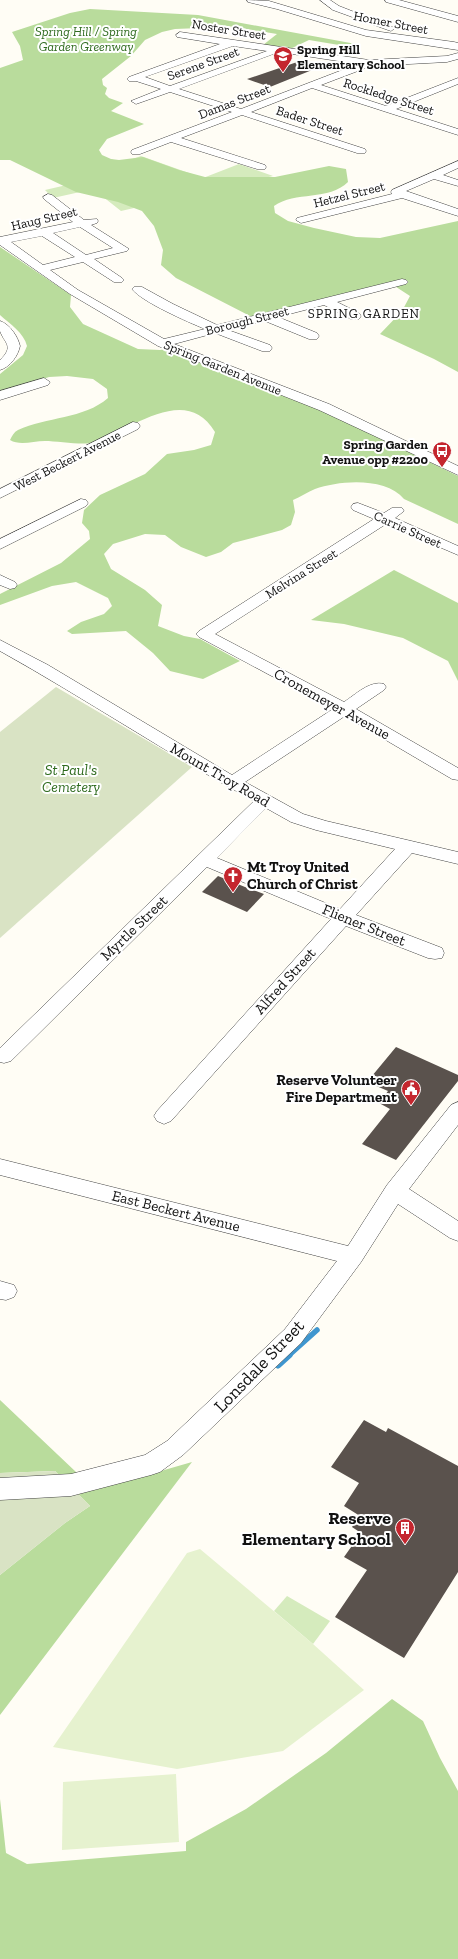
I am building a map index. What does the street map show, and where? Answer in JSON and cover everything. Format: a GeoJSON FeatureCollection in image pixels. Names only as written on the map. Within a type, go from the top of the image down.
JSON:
{"type":"FeatureCollection","features":[{"type":"Feature","properties":{"kind":"street","name":"Homer Street"},"geometry":{"type":"LineString","coordinates":[[251,0],[271,3],[365,32],[457,46]]}},
{"type":"Feature","properties":{"kind":"street"},"geometry":{"type":"LineString","coordinates":[[324,0],[336,8],[387,27],[457,46]]}},
{"type":"Feature","properties":{"kind":"street"},"geometry":{"type":"LineString","coordinates":[[389,0],[458,19]]}},
{"type":"Feature","properties":{"kind":"street","name":"Noster Street"},"geometry":{"type":"LineString","coordinates":[[180,35],[234,42],[370,64]]}},
{"type":"Feature","properties":{"kind":"street","name":"Bader Street"},"geometry":{"type":"LineString","coordinates":[[234,42],[134,79],[170,88],[360,151]]}},
{"type":"Feature","properties":{"kind":"street","name":"Serene Street"},"geometry":{"type":"LineString","coordinates":[[136,101],[278,50]]}},
{"type":"Feature","properties":{"kind":"street","name":"Damas Street"},"geometry":{"type":"LineString","coordinates":[[136,152],[370,64],[447,59],[458,56]]}},
{"type":"Feature","properties":{"kind":"street"},"geometry":{"type":"LineString","coordinates":[[388,109],[458,81]]}},
{"type":"Feature","properties":{"kind":"street","name":"Rockledge Street"},"geometry":{"type":"LineString","coordinates":[[312,85],[458,132]]}},
{"type":"Feature","properties":{"kind":"street"},"geometry":{"type":"LineString","coordinates":[[172,139],[261,167]]}},
{"type":"Feature","properties":{"kind":"street","name":"Hetzel Street"},"geometry":{"type":"LineString","coordinates":[[301,220],[400,193],[458,164]]}},
{"type":"Feature","properties":{"kind":"street"},"geometry":{"type":"LineString","coordinates":[[434,175],[458,183]]}},
{"type":"Feature","properties":{"kind":"street"},"geometry":{"type":"LineString","coordinates":[[400,193],[458,213]]}},
{"type":"Feature","properties":{"kind":"street"},"geometry":{"type":"LineString","coordinates":[[41,269],[123,249],[82,224],[48,197]]}},
{"type":"Feature","properties":{"kind":"street","name":"Haug Street"},"geometry":{"type":"LineString","coordinates":[[1,241],[93,221]]}},
{"type":"Feature","properties":{"kind":"street"},"geometry":{"type":"LineString","coordinates":[[44,232],[118,280]]}},
{"type":"Feature","properties":{"kind":"street","name":"Spring Garden Avenue"},"geometry":{"type":"LineString","coordinates":[[1,241],[93,304],[162,343],[324,407],[458,471]]}},
{"type":"Feature","properties":{"kind":"street","name":"Borough Street"},"geometry":{"type":"LineString","coordinates":[[162,343],[402,282]]}},
{"type":"Feature","properties":{"kind":"street"},"geometry":{"type":"LineString","coordinates":[[138,289],[164,305],[213,329],[266,348]]}},
{"type":"Feature","properties":{"kind":"street"},"geometry":{"type":"LineString","coordinates":[[325,301],[355,316]]}},
{"type":"Feature","properties":{"kind":"street"},"geometry":{"type":"LineString","coordinates":[[264,316],[313,336]]}},
{"type":"Feature","properties":{"kind":"street"},"geometry":{"type":"LineString","coordinates":[[0,325],[14,342],[14,351],[0,366]]}},
{"type":"Feature","properties":{"kind":"street"},"geometry":{"type":"LineString","coordinates":[[0,396],[44,382]]}},
{"type":"Feature","properties":{"kind":"street","name":"West Beckert Avenue"},"geometry":{"type":"LineString","coordinates":[[0,494],[133,426]]}},
{"type":"Feature","properties":{"kind":"street"},"geometry":{"type":"LineString","coordinates":[[0,545],[81,503]]}},
{"type":"Feature","properties":{"kind":"street","name":"Carrie Street"},"geometry":{"type":"LineString","coordinates":[[358,507],[392,515],[458,551]]}},
{"type":"Feature","properties":{"kind":"street","name":"Melvina Street"},"geometry":{"type":"LineString","coordinates":[[204,634],[392,515]]}},
{"type":"Feature","properties":{"kind":"street","name":"Cronemeyer Avenue"},"geometry":{"type":"LineString","coordinates":[[204,634],[344,709],[458,775]]}},
{"type":"Feature","properties":{"kind":"street","name":"Mount Troy Road"},"geometry":{"type":"LineString","coordinates":[[0,645],[42,668],[232,783],[297,818],[322,826],[458,858]]}},
{"type":"Feature","properties":{"kind":"street"},"geometry":{"type":"LineString","coordinates":[[232,783],[378,687]]}},
{"type":"Feature","properties":{"kind":"street","name":"Myrtle Street"},"geometry":{"type":"LineString","coordinates":[[4,1056],[264,801]]}},
{"type":"Feature","properties":{"kind":"street","name":"Alfred Street"},"geometry":{"type":"LineString","coordinates":[[164,1116],[342,917],[407,847]]}},
{"type":"Feature","properties":{"kind":"street","name":"Fliener Street"},"geometry":{"type":"LineString","coordinates":[[204,859],[342,917],[435,953]]}},
{"type":"Feature","properties":{"kind":"street","name":"Lonsdale Street"},"geometry":{"type":"LineString","coordinates":[[0,1489],[71,1485],[150,1464],[175,1448],[293,1336],[353,1256],[395,1191],[458,1110]]}},
{"type":"Feature","properties":{"kind":"street","name":"East Beckert Avenue"},"geometry":{"type":"LineString","coordinates":[[0,1167],[353,1256]]}},
{"type":"Feature","properties":{"kind":"street"},"geometry":{"type":"LineString","coordinates":[[395,1191],[458,1232]]}},
{"type":"Feature","properties":{"kind":"green space","name":"Spring Hill / Spring Garden Greenway"},"geometry":{"type":"Polygon","coordinates":[[[90,9],[198,15],[356,44],[351,47],[309,40],[290,49],[263,45],[277,34],[215,24],[200,28],[175,29],[162,32],[145,40],[131,56],[102,79],[103,85],[107,88],[105,94],[109,98],[123,103],[111,111],[144,124],[107,139],[99,150],[102,155],[111,159],[119,160],[143,157],[179,170],[205,177],[275,177],[329,166],[346,169],[348,182],[340,188],[331,192],[282,201],[274,206],[275,213],[288,221],[356,237],[380,238],[458,221],[458,372],[380,334],[402,311],[410,296],[390,283],[252,317],[176,278],[161,265],[163,250],[154,226],[142,211],[118,202],[76,192],[10,160],[0,160],[0,68],[23,60],[20,46],[12,32],[70,13],[90,9]]]}},
{"type":"Feature","properties":{"kind":"green space"},"geometry":{"type":"Polygon","coordinates":[[[141,156],[203,178],[239,164],[273,176],[121,211],[102,196],[107,186],[53,198],[45,190],[110,175],[98,164],[111,159],[122,163],[141,156]]]}},
{"type":"Feature","properties":{"kind":"green space"},"geometry":{"type":"Polygon","coordinates":[[[0,247],[71,295],[70,307],[83,324],[138,349],[167,349],[335,416],[458,476],[458,524],[404,499],[396,492],[386,487],[362,482],[349,482],[315,489],[293,500],[295,512],[291,525],[282,530],[233,543],[221,552],[206,557],[181,547],[165,535],[145,534],[113,544],[104,554],[111,569],[145,590],[162,605],[158,626],[184,636],[200,639],[240,661],[203,679],[170,671],[153,653],[126,631],[72,634],[67,631],[81,622],[104,614],[112,606],[108,598],[76,582],[52,586],[0,605],[0,594],[61,563],[90,539],[89,531],[82,523],[84,510],[100,495],[145,474],[167,454],[194,450],[211,445],[215,432],[203,417],[188,411],[172,410],[138,422],[105,438],[90,443],[81,444],[45,441],[18,443],[10,440],[14,433],[18,430],[40,422],[88,410],[108,398],[107,389],[93,379],[67,376],[49,377],[31,383],[0,399],[0,374],[23,355],[27,346],[20,333],[0,315],[0,247]]]}},
{"type":"Feature","properties":{"kind":"green space"},"geometry":{"type":"Polygon","coordinates":[[[394,570],[458,603],[458,681],[448,661],[403,638],[344,624],[311,620],[394,570]]]}},
{"type":"Feature","properties":{"kind":"green space","name":"St Paul's Cemetery"},"geometry":{"type":"Polygon","coordinates":[[[56,687],[192,767],[0,938],[0,732],[56,687]]]}},
{"type":"Feature","properties":{"kind":"green space"},"geometry":{"type":"Polygon","coordinates":[[[0,1400],[95,1490],[192,1462],[0,1715],[0,1575],[65,1523],[90,1506],[55,1471],[0,1473],[0,1400]]]}},
{"type":"Feature","properties":{"kind":"green space"},"geometry":{"type":"Polygon","coordinates":[[[55,1471],[90,1506],[65,1523],[0,1575],[0,1473],[55,1471]]]}},
{"type":"Feature","properties":{"kind":"green space"},"geometry":{"type":"Polygon","coordinates":[[[200,1549],[313,1644],[364,1690],[283,1751],[177,1769],[53,1747],[187,1553],[200,1549]]]}},
{"type":"Feature","properties":{"kind":"green space"},"geometry":{"type":"Polygon","coordinates":[[[287,1596],[330,1621],[313,1644],[274,1611],[287,1596]]]}},
{"type":"Feature","properties":{"kind":"green space"},"geometry":{"type":"Polygon","coordinates":[[[392,1699],[423,1721],[440,1758],[458,1791],[458,1959],[0,1959],[0,1799],[6,1853],[27,1864],[186,1851],[186,1842],[246,1809],[326,1753],[392,1699]]]}},
{"type":"Feature","properties":{"kind":"green space"},"geometry":{"type":"Polygon","coordinates":[[[176,1774],[179,1842],[62,1850],[63,1782],[176,1774]]]}},
{"type":"Feature","properties":{"kind":"building","name":"Spring Hill Elementary School"},"geometry":{"type":"Polygon","coordinates":[[[303,60],[322,66],[270,87],[247,79],[303,60]]]}},
{"type":"Feature","properties":{"kind":"building","name":"Mt Troy United Church of Christ"},"geometry":{"type":"Polygon","coordinates":[[[218,876],[264,894],[247,912],[202,892],[218,876]]]}},
{"type":"Feature","properties":{"kind":"building","name":"Reserve Volunteer Fire Department"},"geometry":{"type":"Polygon","coordinates":[[[396,1047],[458,1075],[458,1081],[396,1160],[362,1144],[390,1109],[379,1103],[388,1091],[367,1082],[396,1047]]]}},
{"type":"Feature","properties":{"kind":"building","name":"Reserve Elementary School"},"geometry":{"type":"Polygon","coordinates":[[[364,1420],[386,1432],[388,1428],[458,1466],[458,1572],[404,1658],[335,1617],[367,1570],[344,1557],[361,1533],[352,1527],[360,1516],[344,1506],[359,1483],[331,1467],[364,1420]]]}},
{"type":"Feature","properties":{"kind":"waterway"},"geometry":{"type":"LineString","coordinates":[[288,1356],[317,1330]]}},
{"type":"Feature","properties":{"kind":"waterway"},"geometry":{"type":"LineString","coordinates":[[278,1365],[289,1355]]}},
{"type":"Feature","properties":{"kind":"place","name":"Spring Hill Elementary School"},"geometry":{"type":"Point","coordinates":[283,73]}},
{"type":"Feature","properties":{"kind":"place","name":"Spring Garden Avenue opp #2200"},"geometry":{"type":"Point","coordinates":[442,468]}},
{"type":"Feature","properties":{"kind":"place","name":"Mt Troy United Church of Christ"},"geometry":{"type":"Point","coordinates":[233,893]}},
{"type":"Feature","properties":{"kind":"place","name":"Reserve Volunteer Fire Department"},"geometry":{"type":"Point","coordinates":[411,1106]}},
{"type":"Feature","properties":{"kind":"place","name":"Reserve Elementary School"},"geometry":{"type":"Point","coordinates":[405,1545]}},
{"type":"Feature","properties":{"kind":"district","name":"SPRING GARDEN"},"geometry":{"type":"Point","coordinates":[364,313]}}]}
